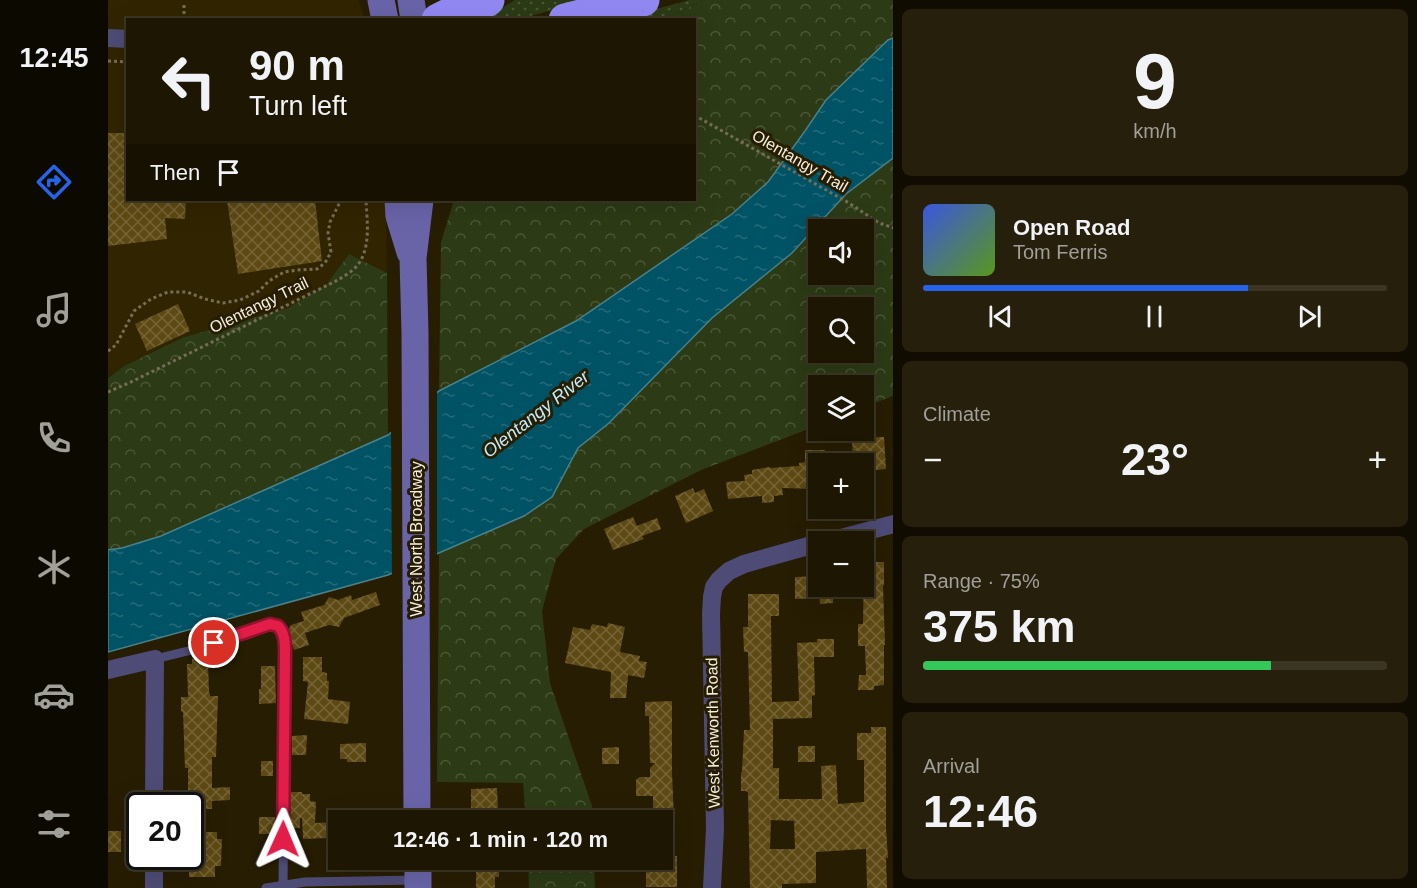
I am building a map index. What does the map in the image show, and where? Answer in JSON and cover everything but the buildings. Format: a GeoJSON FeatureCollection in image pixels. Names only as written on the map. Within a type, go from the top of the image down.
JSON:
{"type":"FeatureCollection","features":[{"type":"Feature","properties":{"kind":"highway"},"geometry":{"type":"LineString","coordinates":[[442,18],[470,9],[488,0]]}},
{"type":"Feature","properties":{"kind":"highway"},"geometry":{"type":"LineString","coordinates":[[573,18],[643,0]]}},
{"type":"Feature","properties":{"kind":"main road"},"geometry":{"type":"LineString","coordinates":[[381,0],[385,18]]}},
{"type":"Feature","properties":{"kind":"main road"},"geometry":{"type":"LineString","coordinates":[[411,0],[414,18]]}},
{"type":"Feature","properties":{"kind":"main road","name":"West North Broadway"},"geometry":{"type":"LineString","coordinates":[[398,201],[399,216],[413,258]]}},
{"type":"Feature","properties":{"kind":"main road","name":"West North Broadway"},"geometry":{"type":"LineString","coordinates":[[417,810],[413,258],[420,201]]}},
{"type":"Feature","properties":{"kind":"street"},"geometry":{"type":"LineString","coordinates":[[108,38],[126,39]]}},
{"type":"Feature","properties":{"kind":"street"},"geometry":{"type":"LineString","coordinates":[[868,531],[893,524]]}},
{"type":"Feature","properties":{"kind":"street","name":"West Kenworth Road"},"geometry":{"type":"LineString","coordinates":[[712,888],[715,828],[711,614],[714,587],[718,580],[729,571],[744,564],[808,546]]}},
{"type":"Feature","properties":{"kind":"street"},"geometry":{"type":"LineString","coordinates":[[108,670],[155,659],[154,792]]}},
{"type":"Feature","properties":{"kind":"street"},"geometry":{"type":"LineString","coordinates":[[154,870],[154,888]]}},
{"type":"Feature","properties":{"kind":"lane"},"geometry":{"type":"LineString","coordinates":[[155,659],[196,649],[270,624],[278,626],[282,631],[285,642],[283,886]]}},
{"type":"Feature","properties":{"kind":"lane"},"geometry":{"type":"LineString","coordinates":[[266,888],[305,882],[418,876]]}},
{"type":"Feature","properties":{"kind":"path"},"geometry":{"type":"LineString","coordinates":[[184,3],[184,18]]}},
{"type":"Feature","properties":{"kind":"path"},"geometry":{"type":"LineString","coordinates":[[108,61],[126,62]]}},
{"type":"Feature","properties":{"kind":"path","name":"Olentangy Trail"},"geometry":{"type":"LineString","coordinates":[[696,116],[879,222],[893,228]]}},
{"type":"Feature","properties":{"kind":"path"},"geometry":{"type":"LineString","coordinates":[[108,351],[116,345],[134,311],[151,299],[168,292],[187,292],[224,303],[240,300],[259,291],[269,281],[284,272],[317,269],[325,263],[331,252],[328,233],[330,222],[340,201]]}},
{"type":"Feature","properties":{"kind":"path","name":"Olentangy Trail"},"geometry":{"type":"LineString","coordinates":[[108,392],[338,280],[355,268],[364,254],[367,228],[366,201]]}},
{"type":"Feature","properties":{"kind":"shaded area"},"geometry":{"type":"Polygon","coordinates":[[[108,0],[359,0],[364,18],[126,18],[126,201],[386,201],[387,273],[349,254],[326,285],[288,308],[184,337],[124,366],[108,377],[108,0]]]}},
{"type":"Feature","properties":{"kind":"green space"},"geometry":{"type":"Polygon","coordinates":[[[515,0],[591,0],[523,18],[482,18],[515,0]]]}},
{"type":"Feature","properties":{"kind":"green space"},"geometry":{"type":"Polygon","coordinates":[[[689,0],[703,0],[667,18],[624,18],[689,0]]]}},
{"type":"Feature","properties":{"kind":"green space"},"geometry":{"type":"Polygon","coordinates":[[[703,0],[893,0],[893,38],[888,40],[826,100],[768,182],[732,214],[576,321],[439,391],[441,242],[454,201],[696,201],[696,18],[667,18],[703,0]]]}},
{"type":"Feature","properties":{"kind":"green space"},"geometry":{"type":"Polygon","coordinates":[[[893,158],[893,396],[874,403],[874,375],[808,375],[808,429],[701,470],[584,529],[556,559],[542,611],[550,683],[592,810],[525,810],[523,783],[437,782],[439,553],[524,516],[552,497],[578,448],[609,423],[712,318],[792,253],[808,236],[808,285],[874,285],[874,219],[823,219],[846,194],[893,158]]]}},
{"type":"Feature","properties":{"kind":"green space"},"geometry":{"type":"Polygon","coordinates":[[[349,254],[387,273],[388,435],[161,536],[108,550],[108,378],[124,366],[184,337],[288,308],[326,285],[349,254]]]}},
{"type":"Feature","properties":{"kind":"green space"},"geometry":{"type":"Polygon","coordinates":[[[528,870],[594,870],[595,888],[529,888],[528,870]]]}},
{"type":"Feature","properties":{"kind":"water","name":"Olentangy River"},"geometry":{"type":"Polygon","coordinates":[[[893,38],[893,158],[846,194],[823,219],[808,219],[808,236],[792,253],[712,318],[609,423],[578,448],[552,497],[524,516],[388,575],[108,652],[108,550],[161,536],[388,435],[439,391],[576,321],[732,214],[768,182],[826,100],[888,40],[893,38]]]}},
{"type":"Feature","properties":{"kind":"pier"},"geometry":{"type":"Polygon","coordinates":[[[437,389],[437,557],[392,576],[391,429],[437,389]]]}},
{"type":"Feature","properties":{"kind":"route"},"geometry":{"type":"LineString","coordinates":[[214,643],[270,624],[278,626],[284,635],[283,839]]}}]}
